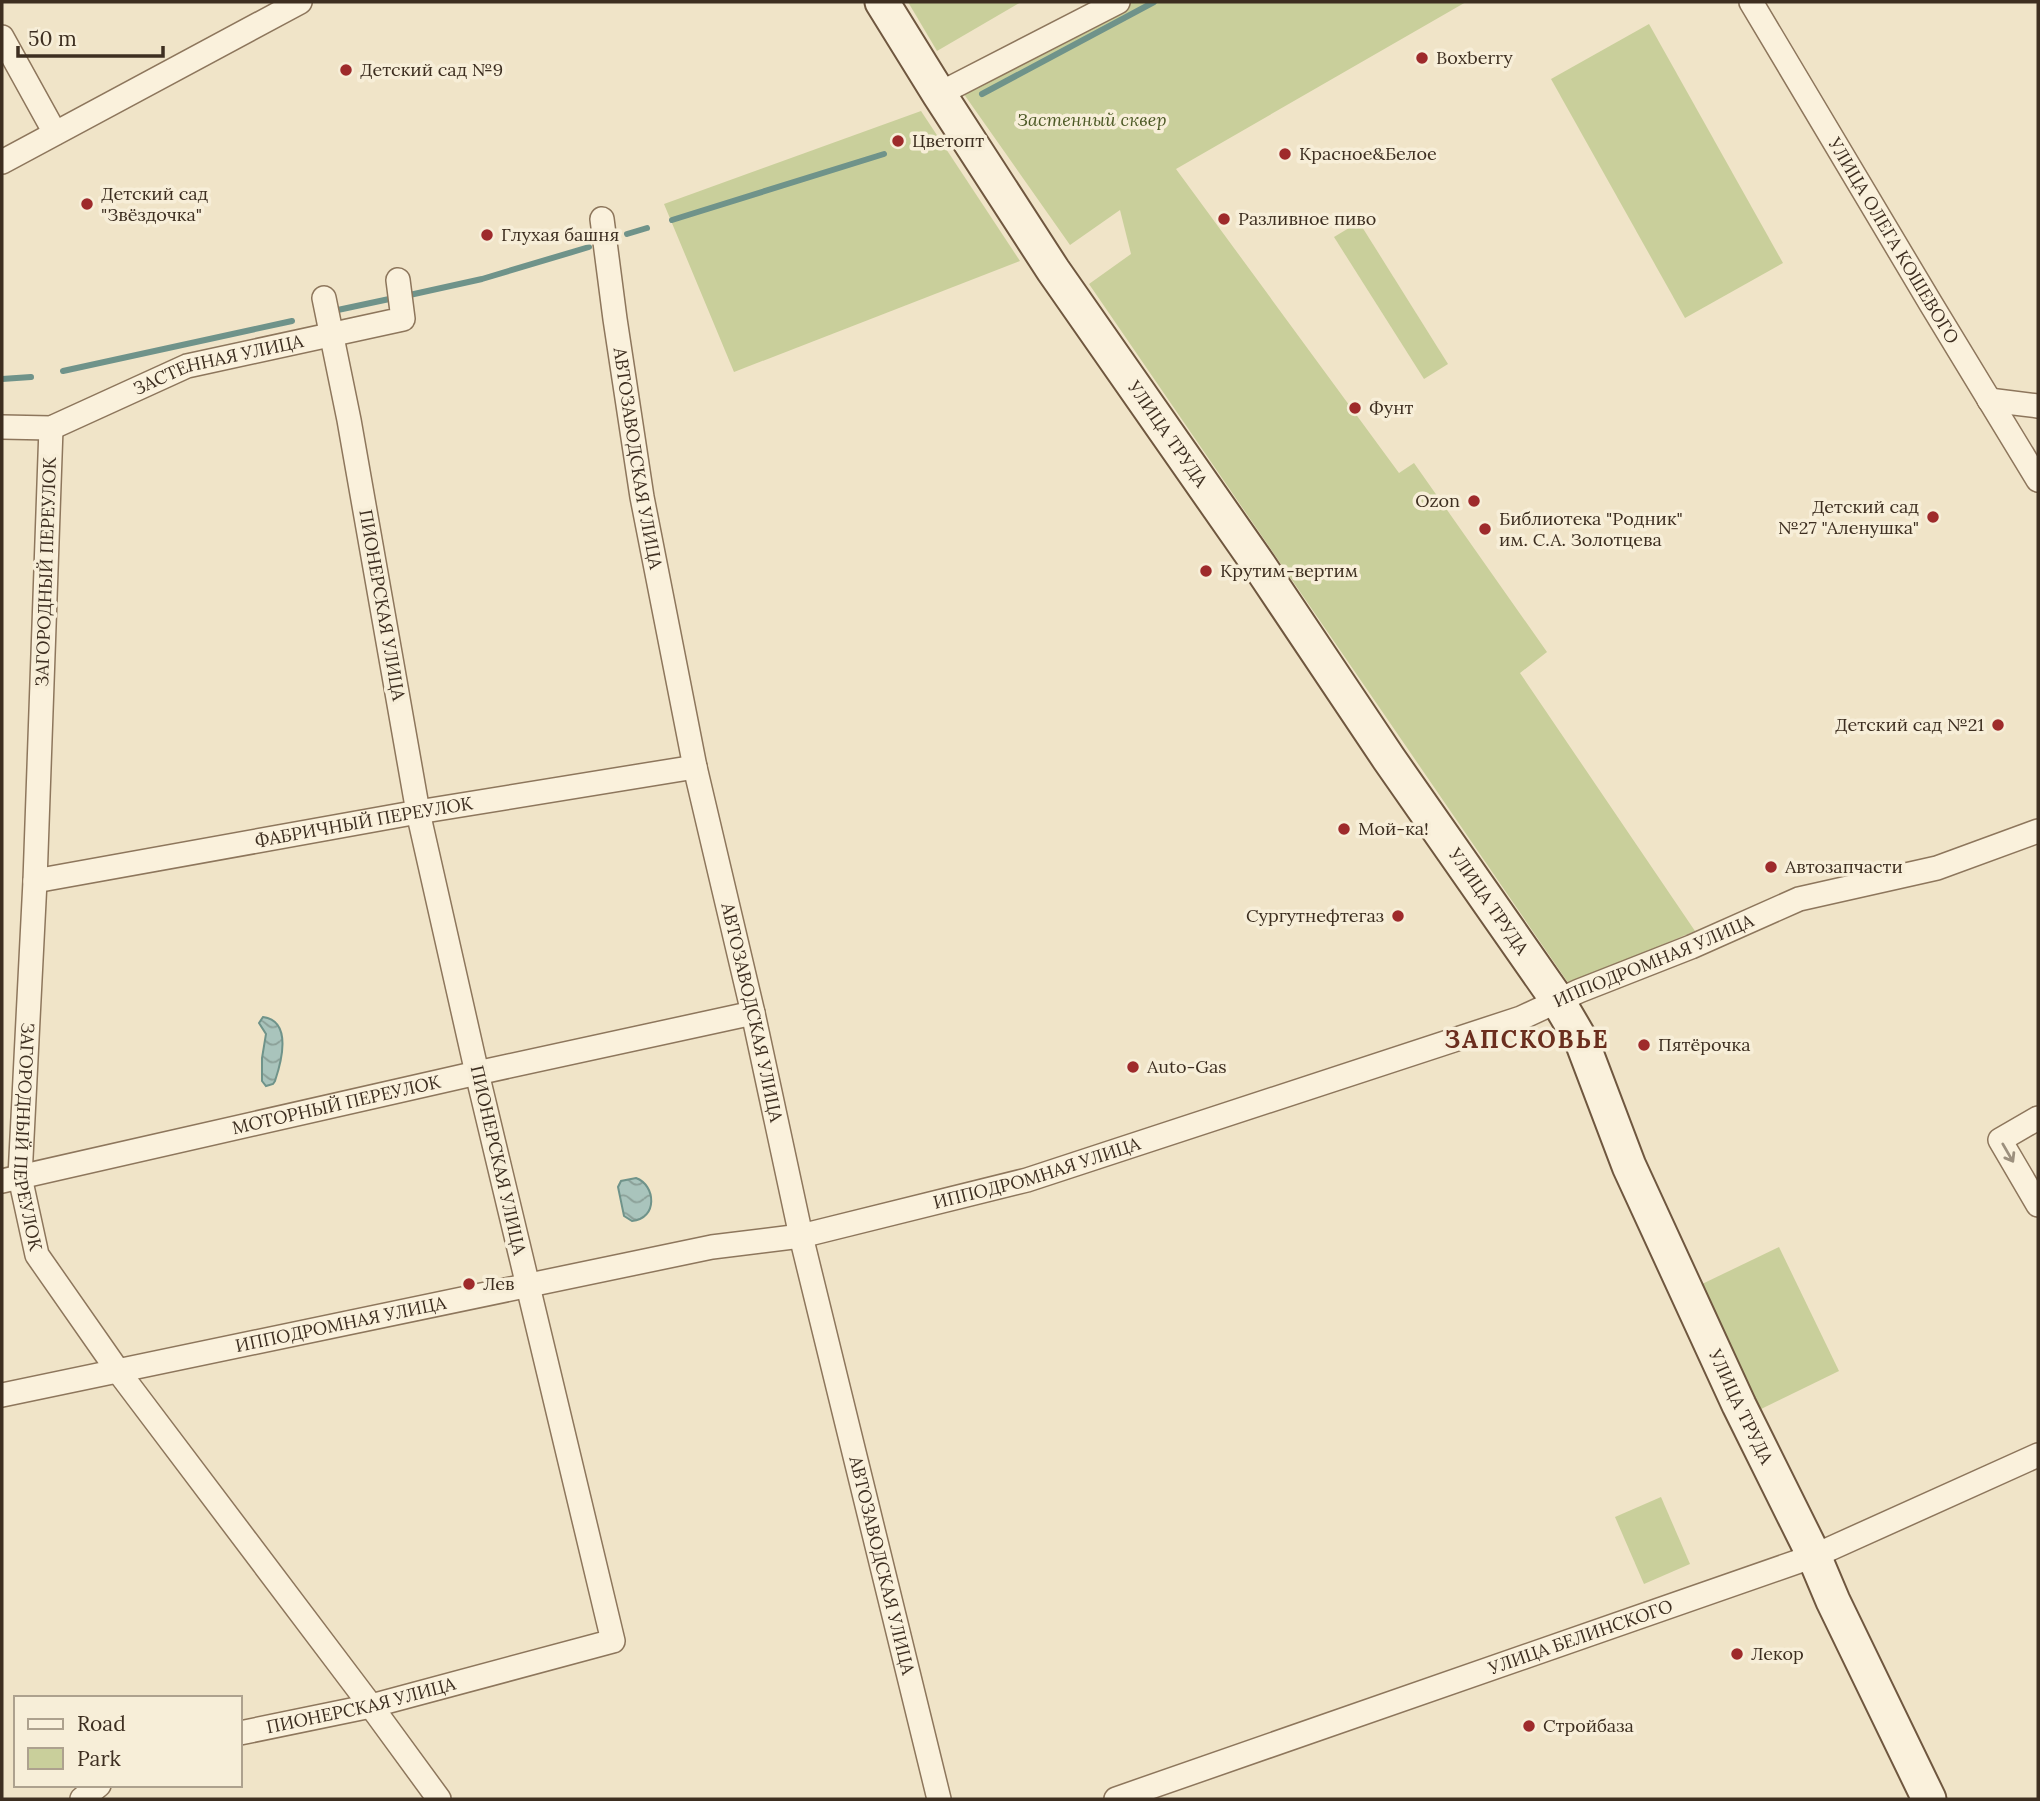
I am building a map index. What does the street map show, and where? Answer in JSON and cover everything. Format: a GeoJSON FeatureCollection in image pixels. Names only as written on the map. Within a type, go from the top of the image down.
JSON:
{"type":"FeatureCollection","features":[{"type":"Feature","properties":{"kind":"main road","name":"УЛИЦА ТРУДА"},"geometry":{"type":"LineString","coordinates":[[882,2],[1061,282],[1558,1001],[1581,1042],[1629,1166],[1739,1405],[1929,1799]]}},
{"type":"Feature","properties":{"kind":"street"},"geometry":{"type":"LineString","coordinates":[[2,162],[300,2]]}},
{"type":"Feature","properties":{"kind":"street"},"geometry":{"type":"LineString","coordinates":[[939,94],[1118,2]]}},
{"type":"Feature","properties":{"kind":"street","name":"УЛИЦА ОЛЕГА КОШЕВОГО"},"geometry":{"type":"LineString","coordinates":[[1751,2],[2038,480]]}},
{"type":"Feature","properties":{"kind":"street"},"geometry":{"type":"LineString","coordinates":[[2,37],[55,133]]}},
{"type":"Feature","properties":{"kind":"street","name":"АВТОЗАВОДСКАЯ УЛИЦА"},"geometry":{"type":"LineString","coordinates":[[602,219],[642,497],[695,767],[753,1013],[801,1236],[939,1799]]}},
{"type":"Feature","properties":{"kind":"street","name":"ЗАСТЕННАЯ УЛИЦА"},"geometry":{"type":"LineString","coordinates":[[2,427],[51,428],[187,366],[403,319],[399,292]]}},
{"type":"Feature","properties":{"kind":"street","name":"ПИОНЕРСКАЯ УЛИЦА"},"geometry":{"type":"LineString","coordinates":[[242,1733],[371,1706],[613,1641],[477,1073],[418,812],[324,298]]}},
{"type":"Feature","properties":{"kind":"street"},"geometry":{"type":"LineString","coordinates":[[1989,400],[2036,403]]}},
{"type":"Feature","properties":{"kind":"street","name":"ЗАГОРОДНЫЙ ПЕРЕУЛОК"},"geometry":{"type":"LineString","coordinates":[[51,428],[35,881],[11,1179],[37,1255],[118,1371],[439,1799]]}},
{"type":"Feature","properties":{"kind":"street","name":"ФАБРИЧНЫЙ ПЕРЕУЛОК"},"geometry":{"type":"LineString","coordinates":[[35,881],[418,812],[695,767]]}},
{"type":"Feature","properties":{"kind":"street","name":"ИППОДРОМНАЯ УЛИЦА"},"geometry":{"type":"LineString","coordinates":[[2,1395],[712,1247],[801,1236],[1027,1180],[1521,1018],[1799,899],[1937,868],[2038,831]]}},
{"type":"Feature","properties":{"kind":"street","name":"МОТОРНЫЙ ПЕРЕУЛОК"},"geometry":{"type":"LineString","coordinates":[[11,1179],[753,1013]]}},
{"type":"Feature","properties":{"kind":"street"},"geometry":{"type":"LineString","coordinates":[[2038,1118],[2000,1140],[2038,1205]]}},
{"type":"Feature","properties":{"kind":"street","name":"УЛИЦА БЕЛИНСКОГО"},"geometry":{"type":"LineString","coordinates":[[1116,1799],[1814,1556],[2038,1455]]}},
{"type":"Feature","properties":{"kind":"street"},"geometry":{"type":"LineString","coordinates":[[82,1799],[97,1787]]}},
{"type":"Feature","properties":{"kind":"green space"},"geometry":{"type":"Polygon","coordinates":[[[908,2],[1021,2],[937,51],[908,2]]]}},
{"type":"Feature","properties":{"kind":"green space","name":"Застенный сквер"},"geometry":{"type":"Polygon","coordinates":[[[1127,2],[1466,2],[1176,169],[1399,473],[1414,463],[1547,652],[1520,673],[1695,931],[1569,984],[1089,284],[1131,254],[1120,210],[1070,245],[961,90],[1127,2]]]}},
{"type":"Feature","properties":{"kind":"green space"},"geometry":{"type":"Polygon","coordinates":[[[1649,24],[1783,263],[1685,318],[1551,79],[1649,24]]]}},
{"type":"Feature","properties":{"kind":"green space"},"geometry":{"type":"Polygon","coordinates":[[[921,111],[1020,261],[734,372],[664,204],[921,111]]]}},
{"type":"Feature","properties":{"kind":"green space"},"geometry":{"type":"Polygon","coordinates":[[[1359,222],[1448,364],[1424,379],[1334,237],[1359,222]]]}},
{"type":"Feature","properties":{"kind":"green space"},"geometry":{"type":"Polygon","coordinates":[[[1779,1247],[1839,1371],[1759,1410],[1700,1285],[1779,1247]]]}},
{"type":"Feature","properties":{"kind":"green space"},"geometry":{"type":"Polygon","coordinates":[[[1661,1497],[1690,1564],[1644,1584],[1615,1517],[1661,1497]]]}},
{"type":"Feature","properties":{"kind":"water"},"geometry":{"type":"Polygon","coordinates":[[[263,1017],[272,1020],[282,1034],[282,1054],[275,1081],[266,1086],[262,1081],[262,1058],[266,1034],[259,1023],[263,1017]]]}},
{"type":"Feature","properties":{"kind":"water"},"geometry":{"type":"Polygon","coordinates":[[[636,1178],[647,1187],[651,1201],[646,1214],[632,1221],[624,1216],[618,1187],[621,1181],[636,1178]]]}},
{"type":"Feature","properties":{"kind":"waterway"},"geometry":{"type":"LineString","coordinates":[[982,94],[1154,2]]}},
{"type":"Feature","properties":{"kind":"waterway"},"geometry":{"type":"LineString","coordinates":[[672,220],[884,154]]}},
{"type":"Feature","properties":{"kind":"waterway"},"geometry":{"type":"LineString","coordinates":[[627,234],[647,228]]}},
{"type":"Feature","properties":{"kind":"waterway"},"geometry":{"type":"LineString","coordinates":[[405,296],[482,279],[589,247]]}},
{"type":"Feature","properties":{"kind":"waterway"},"geometry":{"type":"LineString","coordinates":[[333,311],[394,298]]}},
{"type":"Feature","properties":{"kind":"waterway"},"geometry":{"type":"LineString","coordinates":[[63,371],[292,321]]}},
{"type":"Feature","properties":{"kind":"waterway"},"geometry":{"type":"LineString","coordinates":[[2,379],[31,377]]}},
{"type":"Feature","properties":{"kind":"place","name":"Boxberry"},"geometry":{"type":"Point","coordinates":[1422,58]}},
{"type":"Feature","properties":{"kind":"place","name":"Детский сад №9"},"geometry":{"type":"Point","coordinates":[346,70]}},
{"type":"Feature","properties":{"kind":"place","name":"Цветопт"},"geometry":{"type":"Point","coordinates":[898,141]}},
{"type":"Feature","properties":{"kind":"place","name":"Красное&Белое"},"geometry":{"type":"Point","coordinates":[1285,154]}},
{"type":"Feature","properties":{"kind":"place","name":"Детский сад \"Звёздочка\""},"geometry":{"type":"Point","coordinates":[87,204]}},
{"type":"Feature","properties":{"kind":"place","name":"Разливное пиво"},"geometry":{"type":"Point","coordinates":[1224,219]}},
{"type":"Feature","properties":{"kind":"place","name":"Глухая башня"},"geometry":{"type":"Point","coordinates":[487,235]}},
{"type":"Feature","properties":{"kind":"place","name":"Фунт"},"geometry":{"type":"Point","coordinates":[1355,408]}},
{"type":"Feature","properties":{"kind":"place","name":"Ozon"},"geometry":{"type":"Point","coordinates":[1474,501]}},
{"type":"Feature","properties":{"kind":"place","name":"Детский сад №27 \"Аленушка\""},"geometry":{"type":"Point","coordinates":[1933,517]}},
{"type":"Feature","properties":{"kind":"place","name":"Библиотека \"Родник\" им. С.А. Золотцева"},"geometry":{"type":"Point","coordinates":[1485,529]}},
{"type":"Feature","properties":{"kind":"place","name":"Крутим-вертим"},"geometry":{"type":"Point","coordinates":[1206,571]}},
{"type":"Feature","properties":{"kind":"place","name":"Детский сад №21"},"geometry":{"type":"Point","coordinates":[1998,725]}},
{"type":"Feature","properties":{"kind":"place","name":"Мой-ка!"},"geometry":{"type":"Point","coordinates":[1344,829]}},
{"type":"Feature","properties":{"kind":"place","name":"Автозапчасти"},"geometry":{"type":"Point","coordinates":[1771,867]}},
{"type":"Feature","properties":{"kind":"place","name":"Сургутнефтегаз"},"geometry":{"type":"Point","coordinates":[1398,916]}},
{"type":"Feature","properties":{"kind":"place","name":"Пятёрочка"},"geometry":{"type":"Point","coordinates":[1644,1045]}},
{"type":"Feature","properties":{"kind":"place","name":"Auto-Gas"},"geometry":{"type":"Point","coordinates":[1133,1067]}},
{"type":"Feature","properties":{"kind":"place","name":"Лев"},"geometry":{"type":"Point","coordinates":[469,1284]}},
{"type":"Feature","properties":{"kind":"place","name":"Лекор"},"geometry":{"type":"Point","coordinates":[1737,1654]}},
{"type":"Feature","properties":{"kind":"place","name":"Стройбаза"},"geometry":{"type":"Point","coordinates":[1529,1726]}},
{"type":"Feature","properties":{"kind":"district","name":"ЗАПСКОВЬЕ"},"geometry":{"type":"Point","coordinates":[1527,1040]}}]}
